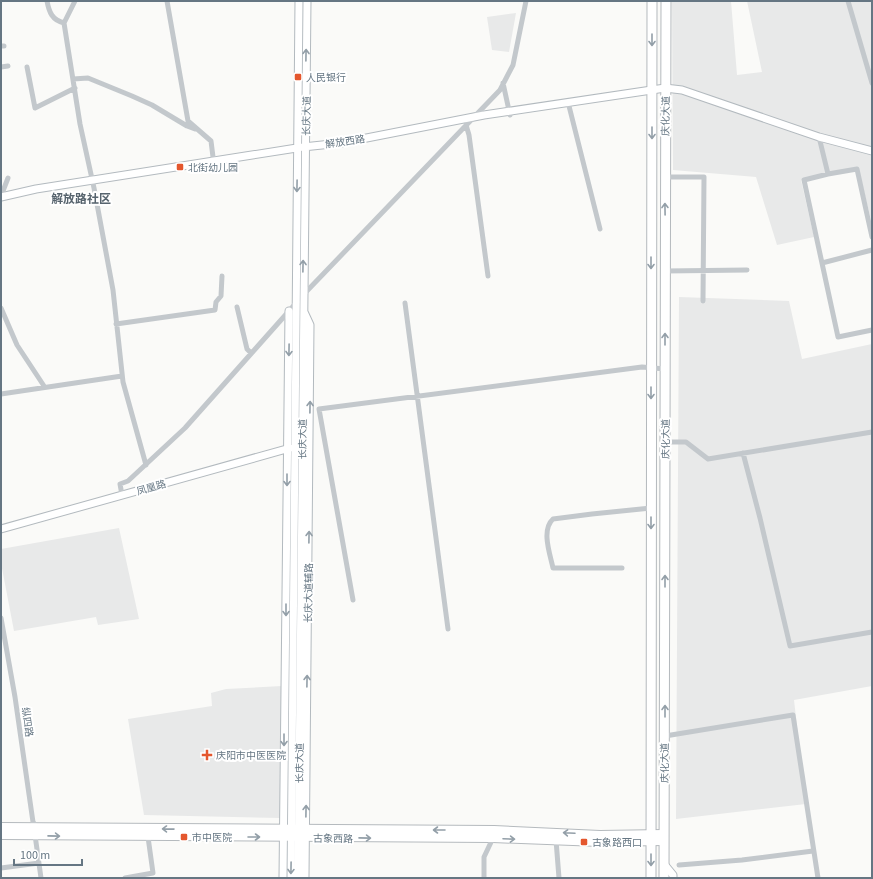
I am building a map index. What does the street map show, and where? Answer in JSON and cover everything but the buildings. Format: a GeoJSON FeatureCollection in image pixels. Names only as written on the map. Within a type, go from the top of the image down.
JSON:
{"type":"FeatureCollection","features":[{"type":"Feature","properties":{"kind":"highway","name":"庆化大道"},"geometry":{"type":"LineString","coordinates":[[651,878],[652,1]]}},
{"type":"Feature","properties":{"kind":"highway","name":"庆化大道"},"geometry":{"type":"LineString","coordinates":[[664,878],[666,271],[664,177],[666,1]]}},
{"type":"Feature","properties":{"kind":"main road","name":"古象西路"},"geometry":{"type":"LineString","coordinates":[[1,827],[26,828],[36,832],[148,837],[494,830],[664,838]]}},
{"type":"Feature","properties":{"kind":"main road","name":"古象西路"},"geometry":{"type":"LineString","coordinates":[[1,835],[36,832],[295,834],[600,842],[651,838]]}},
{"type":"Feature","properties":{"kind":"street"},"geometry":{"type":"LineString","coordinates":[[47,1],[50,14],[64,23]]}},
{"type":"Feature","properties":{"kind":"street"},"geometry":{"type":"LineString","coordinates":[[75,1],[64,23],[73,79],[112,286],[122,376],[146,465]]}},
{"type":"Feature","properties":{"kind":"street"},"geometry":{"type":"LineString","coordinates":[[166,1],[188,121],[211,140],[214,164]]}},
{"type":"Feature","properties":{"kind":"street","name":"长庆大道"},"geometry":{"type":"LineString","coordinates":[[294,449],[303,310],[299,1]]}},
{"type":"Feature","properties":{"kind":"street","name":"长庆大道"},"geometry":{"type":"LineString","coordinates":[[298,878],[295,834],[294,449],[296,303],[307,1]]}},
{"type":"Feature","properties":{"kind":"street"},"geometry":{"type":"LineString","coordinates":[[122,495],[120,484],[128,481],[185,428],[303,295],[500,90],[513,64],[526,1]]}},
{"type":"Feature","properties":{"kind":"street"},"geometry":{"type":"LineString","coordinates":[[848,1],[872,83]]}},
{"type":"Feature","properties":{"kind":"street"},"geometry":{"type":"LineString","coordinates":[[1,67],[8,66]]}},
{"type":"Feature","properties":{"kind":"street"},"geometry":{"type":"LineString","coordinates":[[27,67],[35,108],[75,88]]}},
{"type":"Feature","properties":{"kind":"street"},"geometry":{"type":"LineString","coordinates":[[73,79],[88,78],[152,105],[187,126],[198,130]]}},
{"type":"Feature","properties":{"kind":"street"},"geometry":{"type":"LineString","coordinates":[[503,83],[510,113]]}},
{"type":"Feature","properties":{"kind":"street"},"geometry":{"type":"LineString","coordinates":[[665,90],[690,93],[819,137],[872,151]]}},
{"type":"Feature","properties":{"kind":"street","name":"解放西路"},"geometry":{"type":"LineString","coordinates":[[1,196],[36,189],[214,164],[301,149],[358,144],[510,113],[665,90]]}},
{"type":"Feature","properties":{"kind":"street"},"geometry":{"type":"LineString","coordinates":[[569,104],[600,229]]}},
{"type":"Feature","properties":{"kind":"street"},"geometry":{"type":"LineString","coordinates":[[468,122],[488,276]]}},
{"type":"Feature","properties":{"kind":"street"},"geometry":{"type":"LineString","coordinates":[[819,137],[828,174]]}},
{"type":"Feature","properties":{"kind":"street"},"geometry":{"type":"LineString","coordinates":[[872,237],[857,169],[804,180],[838,337],[872,330]]}},
{"type":"Feature","properties":{"kind":"street"},"geometry":{"type":"LineString","coordinates":[[664,177],[704,177],[703,301]]}},
{"type":"Feature","properties":{"kind":"street"},"geometry":{"type":"LineString","coordinates":[[1,196],[8,178]]}},
{"type":"Feature","properties":{"kind":"street","name":"解放西路"},"geometry":{"type":"LineString","coordinates":[[1,201],[93,182]]}},
{"type":"Feature","properties":{"kind":"street"},"geometry":{"type":"LineString","coordinates":[[822,263],[872,250]]}},
{"type":"Feature","properties":{"kind":"street"},"geometry":{"type":"LineString","coordinates":[[666,271],[747,270]]}},
{"type":"Feature","properties":{"kind":"street"},"geometry":{"type":"LineString","coordinates":[[116,324],[215,310],[216,302],[222,296],[222,276]]}},
{"type":"Feature","properties":{"kind":"street"},"geometry":{"type":"LineString","coordinates":[[405,303],[448,629]]}},
{"type":"Feature","properties":{"kind":"street"},"geometry":{"type":"LineString","coordinates":[[237,307],[247,349],[251,353]]}},
{"type":"Feature","properties":{"kind":"street"},"geometry":{"type":"LineString","coordinates":[[1,308],[17,345],[44,386]]}},
{"type":"Feature","properties":{"kind":"street","name":"长庆大道辅路"},"geometry":{"type":"LineString","coordinates":[[283,878],[295,834],[310,325],[303,310]]}},
{"type":"Feature","properties":{"kind":"street"},"geometry":{"type":"LineString","coordinates":[[289,311],[294,449]]}},
{"type":"Feature","properties":{"kind":"street"},"geometry":{"type":"LineString","coordinates":[[353,600],[319,409],[642,367],[665,369]]}},
{"type":"Feature","properties":{"kind":"street"},"geometry":{"type":"LineString","coordinates":[[1,394],[44,386],[122,376]]}},
{"type":"Feature","properties":{"kind":"street"},"geometry":{"type":"LineString","coordinates":[[666,442],[686,442],[708,458],[872,432]]}},
{"type":"Feature","properties":{"kind":"street","name":"凤凰路"},"geometry":{"type":"LineString","coordinates":[[1,529],[294,449]]}},
{"type":"Feature","properties":{"kind":"street","name":"凤凰路"},"geometry":{"type":"LineString","coordinates":[[1,534],[294,449]]}},
{"type":"Feature","properties":{"kind":"street"},"geometry":{"type":"LineString","coordinates":[[743,453],[790,646],[872,632]]}},
{"type":"Feature","properties":{"kind":"street"},"geometry":{"type":"LineString","coordinates":[[622,568],[553,568],[547,535],[548,523],[553,519],[651,508]]}},
{"type":"Feature","properties":{"kind":"street","name":"纵四路"},"geometry":{"type":"LineString","coordinates":[[1,618],[15,697],[33,822],[36,832],[40,878]]}},
{"type":"Feature","properties":{"kind":"street","name":"纵四路"},"geometry":{"type":"LineString","coordinates":[[1,631],[13,698],[30,822],[26,828]]}},
{"type":"Feature","properties":{"kind":"street"},"geometry":{"type":"LineString","coordinates":[[665,736],[793,716],[818,878]]}},
{"type":"Feature","properties":{"kind":"street","name":"长庆大道"},"geometry":{"type":"LineString","coordinates":[[291,878],[295,834]]}},
{"type":"Feature","properties":{"kind":"street","name":"长庆大道辅路"},"geometry":{"type":"LineString","coordinates":[[295,834],[305,878]]}},
{"type":"Feature","properties":{"kind":"street"},"geometry":{"type":"LineString","coordinates":[[124,878],[152,873],[148,837]]}},
{"type":"Feature","properties":{"kind":"street"},"geometry":{"type":"LineString","coordinates":[[484,878],[484,857],[493,838]]}},
{"type":"Feature","properties":{"kind":"street"},"geometry":{"type":"LineString","coordinates":[[556,840],[560,878]]}},
{"type":"Feature","properties":{"kind":"street"},"geometry":{"type":"LineString","coordinates":[[679,864],[742,860],[813,851]]}},
{"type":"Feature","properties":{"kind":"street"},"geometry":{"type":"LineString","coordinates":[[1,868],[39,863]]}},
{"type":"Feature","properties":{"kind":"street"},"geometry":{"type":"LineString","coordinates":[[664,864],[673,875],[673,878]]}},
{"type":"Feature","properties":{"kind":"shaded area"},"geometry":{"type":"Polygon","coordinates":[[[672,1],[731,1],[737,75],[762,72],[747,1],[872,1],[872,224],[858,167],[801,180],[814,237],[777,245],[756,177],[673,170],[672,1]]]}},
{"type":"Feature","properties":{"kind":"shaded area"},"geometry":{"type":"Polygon","coordinates":[[[516,13],[509,52],[492,50],[487,17],[516,13]]]}},
{"type":"Feature","properties":{"kind":"shaded area"},"geometry":{"type":"Polygon","coordinates":[[[679,297],[789,301],[802,359],[872,344],[872,686],[794,700],[806,804],[676,819],[679,297]]]}},
{"type":"Feature","properties":{"kind":"shaded area"},"geometry":{"type":"Polygon","coordinates":[[[119,528],[139,619],[98,625],[96,617],[14,631],[1,563],[1,549],[119,528]]]}},
{"type":"Feature","properties":{"kind":"shaded area","name":"庆阳市中医医院"},"geometry":{"type":"Polygon","coordinates":[[[282,686],[280,818],[144,815],[128,719],[212,706],[211,693],[226,689],[282,686]]]}},
{"type":"Feature","properties":{"kind":"place","name":"人民银行"},"geometry":{"type":"Point","coordinates":[298,77]}},
{"type":"Feature","properties":{"kind":"place","name":"北街幼儿园"},"geometry":{"type":"Point","coordinates":[180,167]}},
{"type":"Feature","properties":{"kind":"place","name":"庆阳市中医医院"},"geometry":{"type":"Point","coordinates":[207,755]}},
{"type":"Feature","properties":{"kind":"place","name":"市中医院"},"geometry":{"type":"Point","coordinates":[184,837]}},
{"type":"Feature","properties":{"kind":"place","name":"古象路西口"},"geometry":{"type":"Point","coordinates":[584,842]}},
{"type":"Feature","properties":{"kind":"district","name":"解放路社区"},"geometry":{"type":"Point","coordinates":[81,199]}}]}
